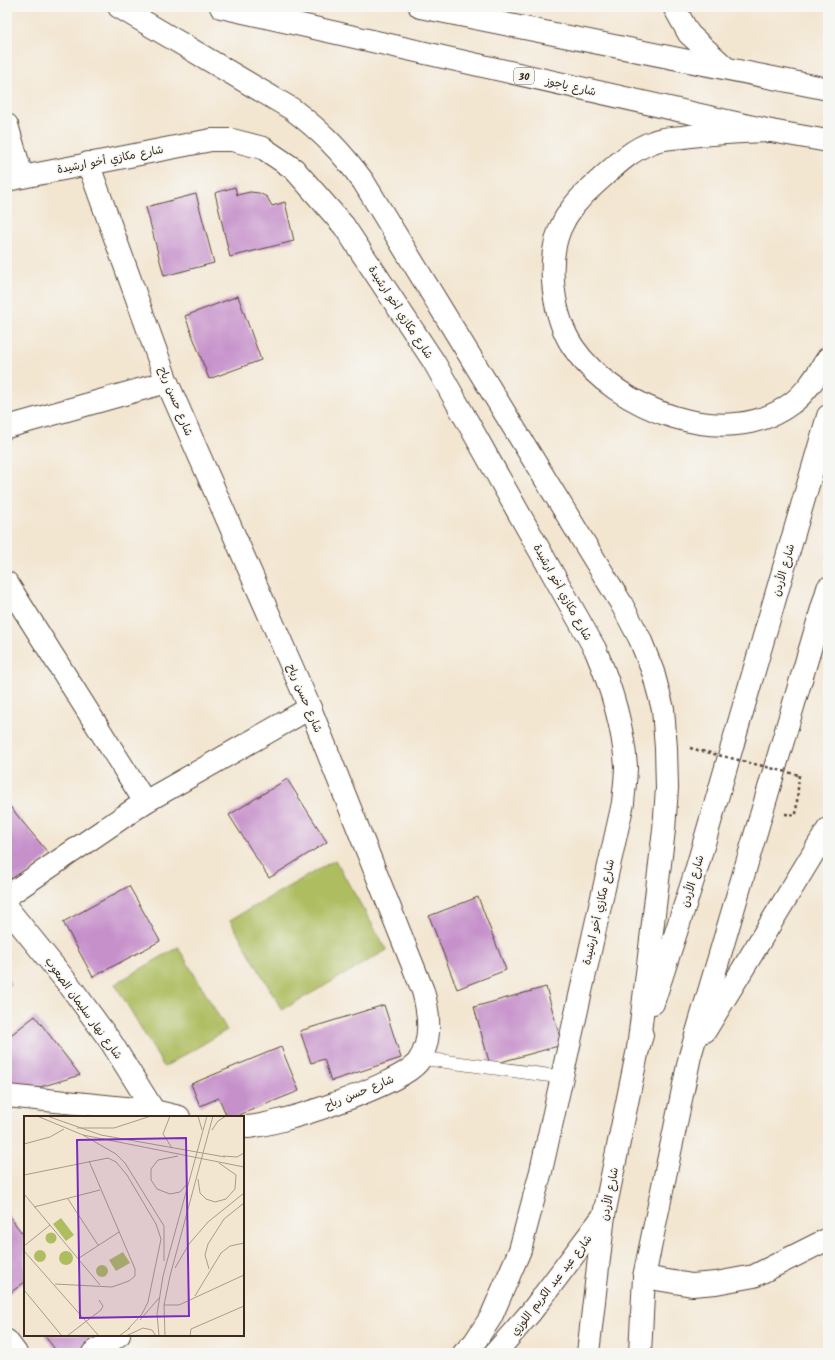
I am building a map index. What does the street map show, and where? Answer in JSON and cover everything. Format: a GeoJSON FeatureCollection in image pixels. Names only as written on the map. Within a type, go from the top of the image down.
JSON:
{"type":"FeatureCollection","features":[{"type":"Feature","properties":{"kind":"main road"},"geometry":{"type":"LineString","coordinates":[[119,7],[292,110],[315,127],[340,150],[375,201],[582,538],[640,639],[653,672],[663,709],[667,788],[664,830],[638,1049]]}},
{"type":"Feature","properties":{"kind":"main road","name":"شارع ياجوز"},"geometry":{"type":"LineString","coordinates":[[221,7],[771,131],[828,141]]}},
{"type":"Feature","properties":{"kind":"main road"},"geometry":{"type":"LineString","coordinates":[[420,7],[828,89]]}},
{"type":"Feature","properties":{"kind":"main road"},"geometry":{"type":"LineString","coordinates":[[674,7],[689,34],[726,68]]}},
{"type":"Feature","properties":{"kind":"main road"},"geometry":{"type":"LineString","coordinates":[[7,125],[14,178]]}},
{"type":"Feature","properties":{"kind":"main road"},"geometry":{"type":"LineString","coordinates":[[771,131],[712,133],[654,141],[640,148],[618,163],[589,189],[575,205],[559,230],[553,265],[553,288],[558,311],[568,338],[574,348],[590,367],[608,384],[634,401],[682,419],[701,423],[723,425],[745,423],[781,411],[793,403],[803,393],[828,358]]}},
{"type":"Feature","properties":{"kind":"main road","name":"شارع مكازي أخو ارشيدة"},"geometry":{"type":"LineString","coordinates":[[14,178],[211,140],[232,140],[263,148],[294,169],[344,226],[434,362],[595,649],[608,679],[619,719],[626,766],[623,802],[541,1171],[520,1250],[491,1317],[474,1343],[464,1353]]}},
{"type":"Feature","properties":{"kind":"main road","name":"شارع حسن رباح"},"geometry":{"type":"LineString","coordinates":[[88,163],[167,382],[310,708],[423,991],[428,1011],[425,1045],[420,1058],[417,1064],[404,1073],[378,1086],[328,1105],[280,1120],[244,1127]]}},
{"type":"Feature","properties":{"kind":"main road"},"geometry":{"type":"LineString","coordinates":[[7,427],[167,382]]}},
{"type":"Feature","properties":{"kind":"main road","name":"شارع الأردن"},"geometry":{"type":"LineString","coordinates":[[588,1353],[604,1215],[638,1049],[695,874],[828,416]]}},
{"type":"Feature","properties":{"kind":"main road"},"geometry":{"type":"LineString","coordinates":[[7,583],[145,802]]}},
{"type":"Feature","properties":{"kind":"main road"},"geometry":{"type":"LineString","coordinates":[[640,1353],[644,1277],[690,1056],[828,588]]}},
{"type":"Feature","properties":{"kind":"main road"},"geometry":{"type":"LineString","coordinates":[[7,896],[145,802],[310,708]]}},
{"type":"Feature","properties":{"kind":"main road"},"geometry":{"type":"LineString","coordinates":[[690,1056],[828,829]]}},
{"type":"Feature","properties":{"kind":"main road","name":"شارع نهار سليمان الصعوب"},"geometry":{"type":"LineString","coordinates":[[7,908],[70,986],[111,1042],[154,1111]]}},
{"type":"Feature","properties":{"kind":"main road"},"geometry":{"type":"LineString","coordinates":[[7,1096],[154,1111],[175,1116]]}},
{"type":"Feature","properties":{"kind":"main road","name":"شارع عيد عبد الكريم اللوزي"},"geometry":{"type":"LineString","coordinates":[[495,1353],[531,1312],[604,1215]]}},
{"type":"Feature","properties":{"kind":"main road"},"geometry":{"type":"LineString","coordinates":[[644,1277],[692,1284],[716,1283],[754,1276],[828,1239]]}},
{"type":"Feature","properties":{"kind":"main road"},"geometry":{"type":"LineString","coordinates":[[93,1353],[118,1336]]}},
{"type":"Feature","properties":{"kind":"main road"},"geometry":{"type":"LineString","coordinates":[[7,1341],[16,1353]]}},
{"type":"Feature","properties":{"kind":"lane"},"geometry":{"type":"LineString","coordinates":[[420,1058],[562,1077]]}},
{"type":"Feature","properties":{"kind":"path"},"geometry":{"type":"LineString","coordinates":[[690,748],[799,775],[799,796]]}},
{"type":"Feature","properties":{"kind":"green space"},"geometry":{"type":"Polygon","coordinates":[[[335,860],[387,950],[282,1010],[230,920],[335,860]]]}},
{"type":"Feature","properties":{"kind":"green space"},"geometry":{"type":"Polygon","coordinates":[[[178,947],[227,1030],[164,1067],[115,984],[178,947]]]}},
{"type":"Feature","properties":{"kind":"building"},"geometry":{"type":"Polygon","coordinates":[[[235,187],[237,195],[250,192],[259,193],[267,197],[272,206],[285,202],[294,241],[230,257],[215,193],[235,187]]]}},
{"type":"Feature","properties":{"kind":"building"},"geometry":{"type":"Polygon","coordinates":[[[196,194],[214,263],[164,276],[146,207],[196,194]]]}},
{"type":"Feature","properties":{"kind":"building"},"geometry":{"type":"Polygon","coordinates":[[[238,296],[261,360],[209,379],[185,316],[238,296]]]}},
{"type":"Feature","properties":{"kind":"building"},"geometry":{"type":"Polygon","coordinates":[[[287,779],[327,842],[269,878],[229,815],[287,779]]]}},
{"type":"Feature","properties":{"kind":"building"},"geometry":{"type":"Polygon","coordinates":[[[7,803],[50,855],[16,884],[7,873],[7,803]]]}},
{"type":"Feature","properties":{"kind":"building"},"geometry":{"type":"Polygon","coordinates":[[[129,886],[160,941],[93,977],[63,922],[129,886]]]}},
{"type":"Feature","properties":{"kind":"building"},"geometry":{"type":"Polygon","coordinates":[[[478,897],[506,970],[457,989],[429,916],[478,897]]]}},
{"type":"Feature","properties":{"kind":"building"},"geometry":{"type":"Polygon","coordinates":[[[7,978],[12,984],[7,988],[7,978]]]}},
{"type":"Feature","properties":{"kind":"building"},"geometry":{"type":"Polygon","coordinates":[[[546,987],[562,1045],[490,1065],[474,1007],[546,987]]]}},
{"type":"Feature","properties":{"kind":"building"},"geometry":{"type":"Polygon","coordinates":[[[384,1005],[401,1058],[331,1081],[324,1059],[311,1063],[300,1031],[384,1005]]]}},
{"type":"Feature","properties":{"kind":"building"},"geometry":{"type":"Polygon","coordinates":[[[35,1016],[80,1075],[17,1094],[7,1088],[7,1038],[35,1016]]]}},
{"type":"Feature","properties":{"kind":"building"},"geometry":{"type":"Polygon","coordinates":[[[281,1047],[299,1091],[236,1116],[227,1116],[219,1098],[200,1106],[191,1084],[281,1047]]]}},
{"type":"Feature","properties":{"kind":"building"},"geometry":{"type":"Polygon","coordinates":[[[7,1213],[24,1236],[24,1283],[7,1295],[7,1213]]]}},
{"type":"Feature","properties":{"kind":"building"},"geometry":{"type":"Polygon","coordinates":[[[45,1336],[103,1336],[80,1353],[58,1353],[45,1336]]]}}]}
